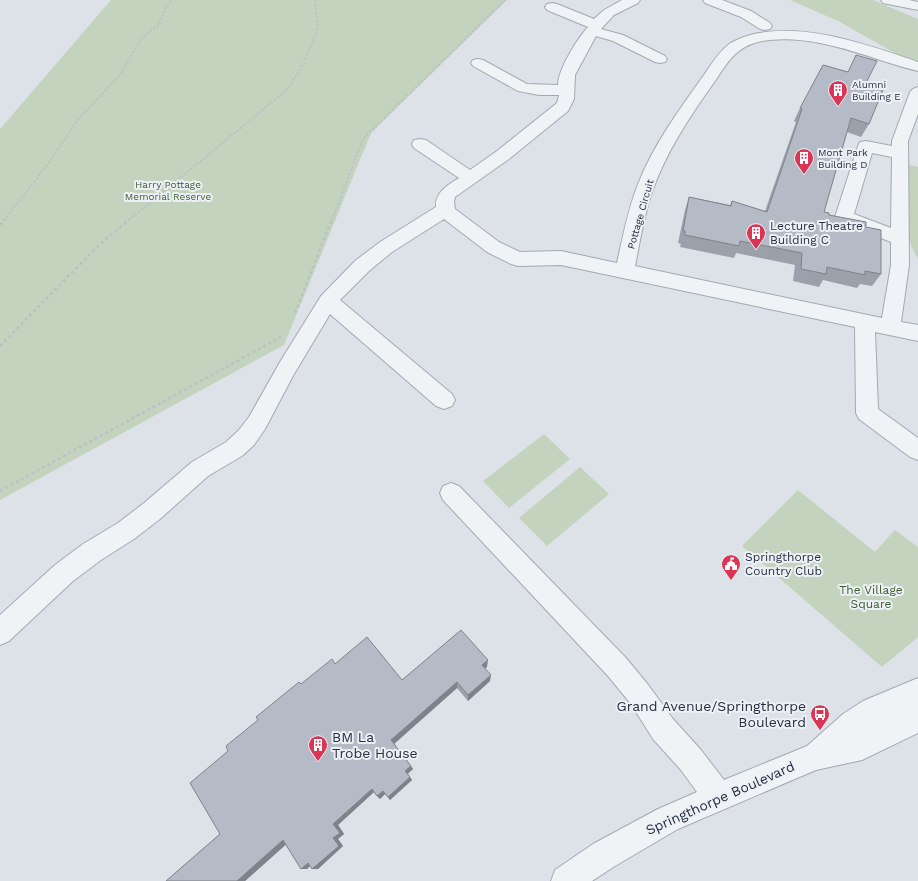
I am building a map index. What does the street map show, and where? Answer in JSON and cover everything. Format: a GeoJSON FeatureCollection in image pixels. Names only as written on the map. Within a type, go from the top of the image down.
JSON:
{"type":"FeatureCollection","features":[{"type":"Feature","properties":{"kind":"street"},"geometry":{"type":"LineString","coordinates":[[633,0],[607,14],[594,28],[566,76],[566,102],[556,114],[503,155],[449,193],[445,199],[445,210],[493,247],[518,259],[561,258],[918,333]]}},
{"type":"Feature","properties":{"kind":"street"},"geometry":{"type":"LineString","coordinates":[[710,0],[746,14],[765,26]]}},
{"type":"Feature","properties":{"kind":"street"},"geometry":{"type":"LineString","coordinates":[[888,0],[918,7]]}},
{"type":"Feature","properties":{"kind":"street"},"geometry":{"type":"LineString","coordinates":[[909,0],[918,7]]}},
{"type":"Feature","properties":{"kind":"street"},"geometry":{"type":"LineString","coordinates":[[552,6],[594,28],[660,59]]}},
{"type":"Feature","properties":{"kind":"street","name":"Pottage Circuit"},"geometry":{"type":"LineString","coordinates":[[625,271],[647,184],[662,150],[684,113],[727,55],[734,48],[752,39],[780,35],[849,46],[918,67]]}},
{"type":"Feature","properties":{"kind":"street"},"geometry":{"type":"LineString","coordinates":[[478,63],[523,88],[534,90],[567,90]]}},
{"type":"Feature","properties":{"kind":"street"},"geometry":{"type":"LineString","coordinates":[[890,327],[900,264],[900,141],[918,92]]}},
{"type":"Feature","properties":{"kind":"street"},"geometry":{"type":"LineString","coordinates":[[420,144],[470,178]]}},
{"type":"Feature","properties":{"kind":"street"},"geometry":{"type":"LineString","coordinates":[[900,153],[866,146],[844,217],[900,239]]}},
{"type":"Feature","properties":{"kind":"street"},"geometry":{"type":"LineString","coordinates":[[0,632],[64,573],[152,511],[200,469],[234,449],[246,438],[257,423],[283,374],[328,301],[362,266],[386,247],[445,210]]}},
{"type":"Feature","properties":{"kind":"street"},"geometry":{"type":"LineString","coordinates":[[328,301],[444,400]]}},
{"type":"Feature","properties":{"kind":"street"},"geometry":{"type":"LineString","coordinates":[[865,322],[867,413],[918,450]]}},
{"type":"Feature","properties":{"kind":"street"},"geometry":{"type":"LineString","coordinates":[[451,493],[617,667],[640,695],[663,729],[691,760],[719,797]]}},
{"type":"Feature","properties":{"kind":"street","name":"Springthorpe Boulevard"},"geometry":{"type":"LineString","coordinates":[[566,881],[604,855],[668,819],[815,756],[862,746],[908,724],[916,701]]}},
{"type":"Feature","properties":{"kind":"path"},"geometry":{"type":"LineString","coordinates":[[0,225],[45,168],[77,121],[120,75],[143,36],[158,26],[167,6],[172,0]]}},
{"type":"Feature","properties":{"kind":"path"},"geometry":{"type":"LineString","coordinates":[[0,346],[99,245],[288,89],[305,61],[318,27],[315,0]]}},
{"type":"Feature","properties":{"kind":"path"},"geometry":{"type":"LineString","coordinates":[[294,314],[317,260],[363,138],[505,0]]}},
{"type":"Feature","properties":{"kind":"path"},"geometry":{"type":"LineString","coordinates":[[0,491],[286,334]]}},
{"type":"Feature","properties":{"kind":"green space","name":"Harry Pottage Memorial Reserve"},"geometry":{"type":"Polygon","coordinates":[[[111,0],[507,0],[371,133],[284,345],[0,500],[0,129],[111,0]]]}},
{"type":"Feature","properties":{"kind":"green space"},"geometry":{"type":"Polygon","coordinates":[[[790,0],[873,0],[918,19],[918,64],[905,59],[840,22],[790,0]]]}},
{"type":"Feature","properties":{"kind":"green space"},"geometry":{"type":"Polygon","coordinates":[[[907,164],[918,167],[918,259],[912,248],[906,225],[905,201],[907,164]]]}},
{"type":"Feature","properties":{"kind":"green space"},"geometry":{"type":"Polygon","coordinates":[[[544,434],[570,459],[509,508],[483,481],[544,434]]]}},
{"type":"Feature","properties":{"kind":"green space"},"geometry":{"type":"Polygon","coordinates":[[[580,467],[609,494],[547,546],[519,518],[580,467]]]}},
{"type":"Feature","properties":{"kind":"green space","name":"The Village Square"},"geometry":{"type":"Polygon","coordinates":[[[798,490],[875,552],[895,530],[918,547],[918,637],[882,667],[742,546],[798,490]]]}},
{"type":"Feature","properties":{"kind":"building"},"geometry":{"type":"Polygon","coordinates":[[[856,55],[877,61],[865,85],[883,90],[869,124],[851,118],[824,212],[829,213],[829,215],[866,222],[866,227],[881,230],[881,274],[865,271],[865,275],[827,267],[826,274],[801,269],[802,253],[740,241],[739,246],[685,235],[685,231],[683,231],[689,197],[731,206],[732,201],[767,212],[802,109],[800,108],[823,65],[848,72],[856,55]]]}},
{"type":"Feature","properties":{"kind":"building","name":"BM La Trobe House"},"geometry":{"type":"Polygon","coordinates":[[[461,630],[488,660],[482,665],[491,675],[468,695],[457,682],[391,740],[411,766],[405,771],[410,777],[388,797],[383,791],[377,796],[372,789],[333,824],[340,833],[333,838],[339,846],[312,869],[308,863],[301,869],[283,840],[237,881],[166,881],[220,834],[190,783],[228,751],[226,746],[258,720],[256,717],[299,682],[301,684],[332,659],[335,664],[367,637],[402,680],[461,630]]]}},
{"type":"Feature","properties":{"kind":"place","name":"Alumni Building E"},"geometry":{"type":"Point","coordinates":[838,107]}},
{"type":"Feature","properties":{"kind":"place","name":"Mont Park Building D"},"geometry":{"type":"Point","coordinates":[804,175]}},
{"type":"Feature","properties":{"kind":"place","name":"Lecture Theatre Building C"},"geometry":{"type":"Point","coordinates":[756,250]}},
{"type":"Feature","properties":{"kind":"place","name":"Springthorpe Country Club"},"geometry":{"type":"Point","coordinates":[731,581]}},
{"type":"Feature","properties":{"kind":"place","name":"Grand Avenue/Springthorpe Boulevard"},"geometry":{"type":"Point","coordinates":[820,731]}},
{"type":"Feature","properties":{"kind":"place","name":"BM La Trobe House"},"geometry":{"type":"Point","coordinates":[318,762]}}]}
